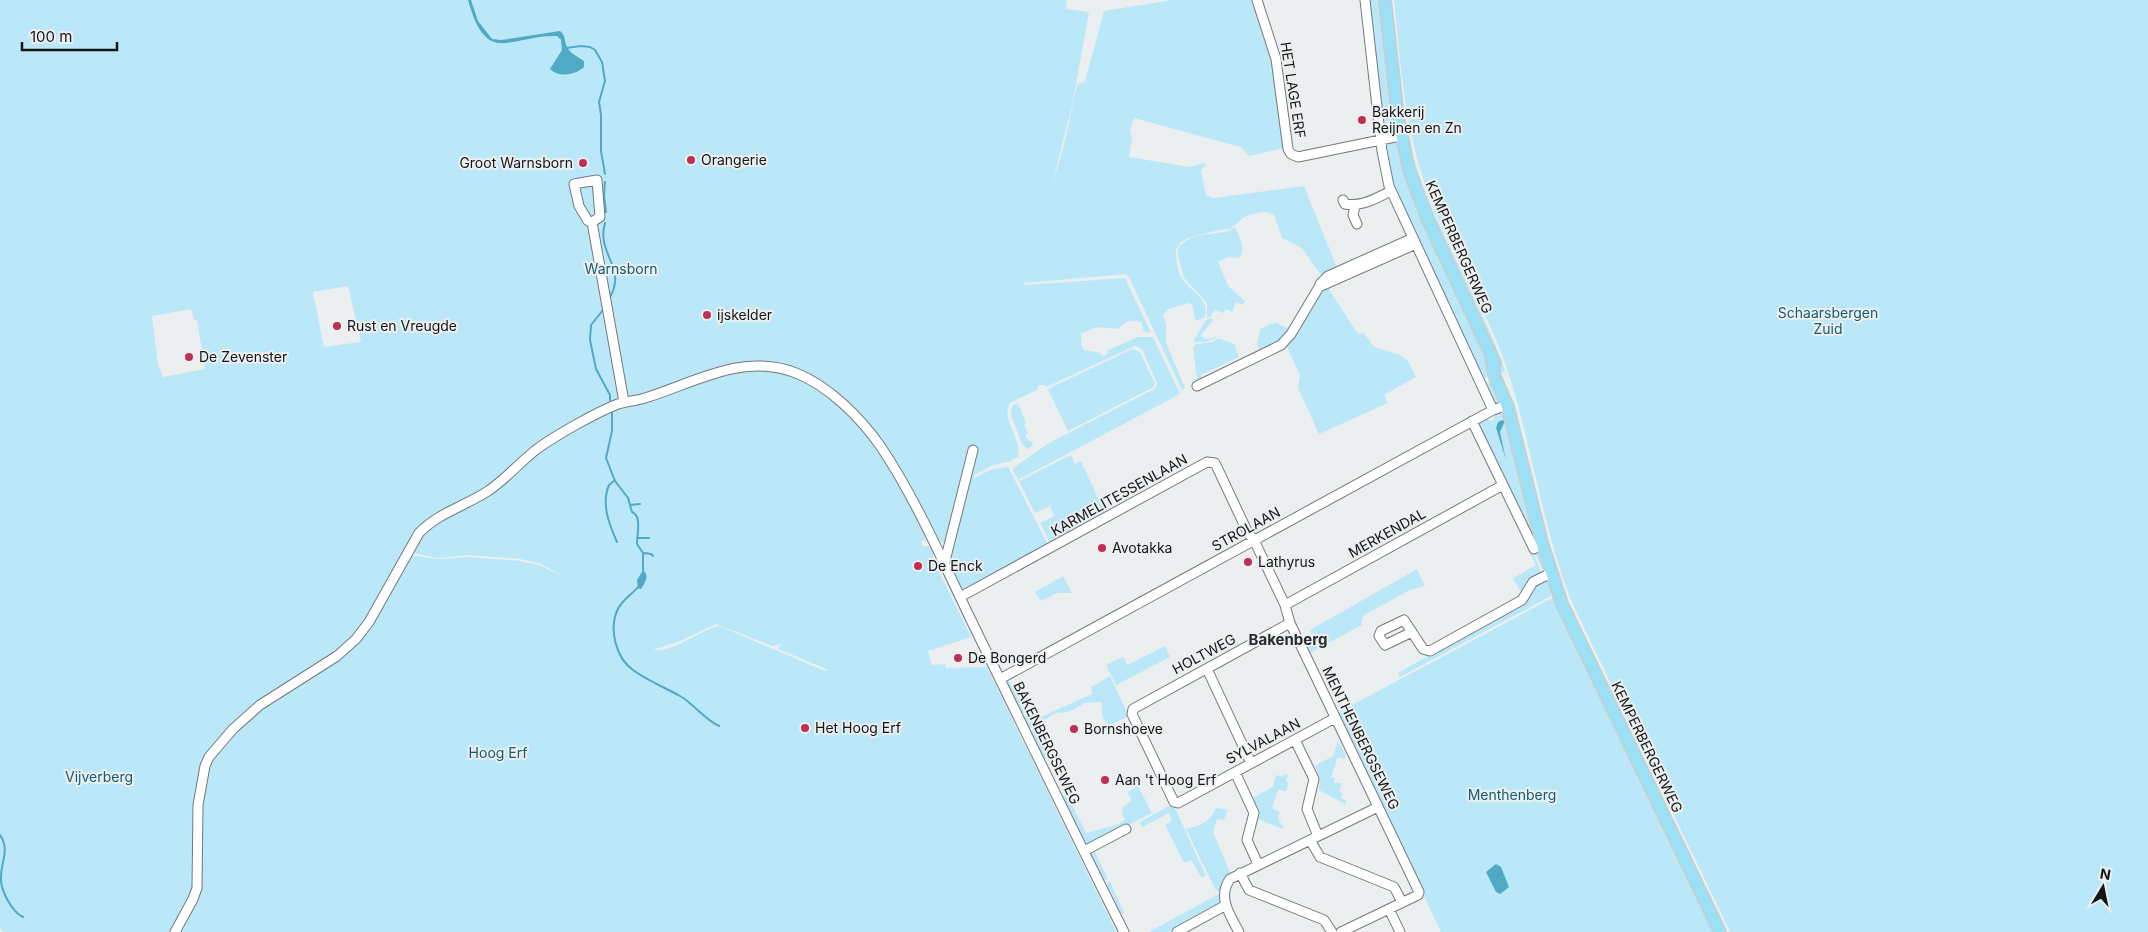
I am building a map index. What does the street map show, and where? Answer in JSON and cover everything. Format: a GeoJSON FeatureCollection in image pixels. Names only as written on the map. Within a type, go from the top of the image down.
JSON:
{"type":"FeatureCollection","features":[{"type":"Feature","properties":{"kind":"main road","name":"KEMPERBERGERWEG"},"geometry":{"type":"LineString","coordinates":[[1385,0],[1400,136],[1409,170],[1424,211],[1501,375],[1505,400],[1551,573],[1567,615],[1586,656],[1720,932]]}},
{"type":"Feature","properties":{"kind":"street","name":"HET LAGE ERF"},"geometry":{"type":"LineString","coordinates":[[1257,0],[1274,53],[1288,149],[1292,154],[1298,156],[1380,140]]}},
{"type":"Feature","properties":{"kind":"street"},"geometry":{"type":"LineString","coordinates":[[1365,0],[1380,140],[1391,191],[1492,410]]}},
{"type":"Feature","properties":{"kind":"street"},"geometry":{"type":"LineString","coordinates":[[1380,140],[1400,136]]}},
{"type":"Feature","properties":{"kind":"street"},"geometry":{"type":"LineString","coordinates":[[597,180],[600,216],[592,222],[588,222],[583,215],[574,184],[597,180]]}},
{"type":"Feature","properties":{"kind":"street"},"geometry":{"type":"LineString","coordinates":[[1343,200],[1346,204],[1355,206],[1391,191]]}},
{"type":"Feature","properties":{"kind":"street"},"geometry":{"type":"LineString","coordinates":[[1355,206],[1353,215],[1357,224]]}},
{"type":"Feature","properties":{"kind":"street"},"geometry":{"type":"LineString","coordinates":[[592,222],[624,402]]}},
{"type":"Feature","properties":{"kind":"street"},"geometry":{"type":"LineString","coordinates":[[1197,386],[1281,345],[1322,284],[1414,241]]}},
{"type":"Feature","properties":{"kind":"street","name":"BAKENBERGSEWEG"},"geometry":{"type":"LineString","coordinates":[[175,932],[196,893],[198,804],[205,766],[215,749],[244,718],[260,705],[331,660],[356,639],[369,622],[419,533],[429,523],[489,490],[537,449],[601,412],[624,402],[645,398],[728,369],[762,367],[795,372],[824,389],[854,415],[876,441],[902,484],[933,543],[1124,932]]}},
{"type":"Feature","properties":{"kind":"street","name":"STROLAAN"},"geometry":{"type":"LineString","coordinates":[[1000,679],[1492,410],[1505,400]]}},
{"type":"Feature","properties":{"kind":"street"},"geometry":{"type":"LineString","coordinates":[[1472,421],[1534,549]]}},
{"type":"Feature","properties":{"kind":"street"},"geometry":{"type":"LineString","coordinates":[[944,565],[973,450]]}},
{"type":"Feature","properties":{"kind":"street","name":"KARMELITESSENLAAN"},"geometry":{"type":"LineString","coordinates":[[960,597],[1208,462],[1215,463],[1248,533],[1254,540]]}},
{"type":"Feature","properties":{"kind":"street","name":"MERKENDAL"},"geometry":{"type":"LineString","coordinates":[[1285,605],[1503,485]]}},
{"type":"Feature","properties":{"kind":"street","name":"MENTHENBERGSEWEG"},"geometry":{"type":"LineString","coordinates":[[1254,540],[1285,605],[1290,623],[1419,892],[1418,895],[1402,902]]}},
{"type":"Feature","properties":{"kind":"street"},"geometry":{"type":"LineString","coordinates":[[933,543],[941,542],[949,545]]}},
{"type":"Feature","properties":{"kind":"street"},"geometry":{"type":"LineString","coordinates":[[1412,632],[1423,649],[1430,651],[1522,600],[1534,582],[1551,573]]}},
{"type":"Feature","properties":{"kind":"street","name":"HOLTWEG"},"geometry":{"type":"LineString","coordinates":[[1178,802],[1174,802],[1132,711],[1134,707],[1290,623]]}},
{"type":"Feature","properties":{"kind":"street"},"geometry":{"type":"LineString","coordinates":[[1206,669],[1251,763]]}},
{"type":"Feature","properties":{"kind":"street","name":"SYLVALAAN"},"geometry":{"type":"LineString","coordinates":[[1178,802],[1336,718]]}},
{"type":"Feature","properties":{"kind":"street"},"geometry":{"type":"LineString","coordinates":[[1295,740],[1314,779],[1307,809],[1320,857],[1394,887],[1402,902],[1341,932]]}},
{"type":"Feature","properties":{"kind":"street"},"geometry":{"type":"LineString","coordinates":[[1235,772],[1254,812],[1247,840],[1258,864]]}},
{"type":"Feature","properties":{"kind":"street"},"geometry":{"type":"LineString","coordinates":[[1238,932],[1223,898],[1226,885],[1230,879],[1378,807]]}},
{"type":"Feature","properties":{"kind":"street"},"geometry":{"type":"LineString","coordinates":[[1084,851],[1126,829]]}},
{"type":"Feature","properties":{"kind":"street"},"geometry":{"type":"LineString","coordinates":[[1240,873],[1249,890],[1324,920],[1332,932]]}},
{"type":"Feature","properties":{"kind":"street"},"geometry":{"type":"LineString","coordinates":[[1177,932],[1226,905]]}},
{"type":"Feature","properties":{"kind":"street"},"geometry":{"type":"LineString","coordinates":[[1389,909],[1400,932]]}},
{"type":"Feature","properties":{"kind":"green space"},"geometry":{"type":"Polygon","coordinates":[[[0,0],[1067,0],[1066,9],[1089,12],[1072,106],[1051,189],[1065,141],[1077,85],[1084,82],[1087,74],[1104,11],[1172,0],[1254,0],[1273,60],[1284,148],[1249,156],[1241,147],[1134,118],[1130,130],[1132,138],[1129,157],[1189,167],[1205,163],[1206,165],[1201,170],[1206,195],[1213,198],[1304,186],[1338,270],[1327,275],[1320,274],[1302,248],[1282,238],[1274,215],[1266,212],[1244,217],[1230,229],[1188,238],[1180,243],[1176,250],[1180,274],[1202,300],[1206,311],[1204,318],[1196,321],[1192,305],[1188,303],[1169,309],[1163,315],[1166,324],[1166,343],[1185,388],[1182,390],[1126,274],[1024,283],[1024,285],[1125,278],[1151,333],[1144,332],[1141,322],[1137,321],[1128,322],[1118,329],[1096,327],[1081,334],[1081,345],[1084,350],[1101,353],[1103,356],[1107,354],[1108,350],[1138,337],[1153,337],[1180,394],[1018,480],[1013,468],[1049,443],[1156,388],[1157,383],[1142,349],[1135,346],[1046,387],[1045,385],[1039,385],[1037,390],[1010,403],[1008,410],[1009,423],[1019,450],[1018,457],[1011,461],[991,466],[974,475],[974,478],[993,469],[1008,467],[1048,545],[963,592],[960,592],[946,565],[950,546],[933,538],[892,461],[887,462],[928,538],[921,542],[923,546],[930,546],[935,553],[933,560],[971,637],[928,651],[932,665],[945,664],[946,668],[987,667],[1116,932],[177,932],[198,890],[200,804],[206,766],[210,758],[234,730],[261,706],[338,657],[357,640],[370,623],[407,557],[417,556],[438,559],[467,557],[520,561],[539,565],[570,580],[539,563],[520,559],[467,555],[438,558],[407,552],[368,622],[355,639],[336,655],[259,704],[232,728],[208,756],[203,766],[196,804],[195,891],[174,932],[4,932],[0,928],[0,0]],[[348,286],[313,292],[324,347],[361,342],[348,286]],[[191,309],[152,316],[158,364],[163,377],[205,369],[197,320],[194,320],[191,309]],[[716,624],[682,640],[653,650],[661,650],[678,645],[711,628],[719,626],[825,671],[829,670],[778,649],[781,644],[772,646],[716,624]]]}},
{"type":"Feature","properties":{"kind":"green space"},"geometry":{"type":"Polygon","coordinates":[[[1367,0],[1382,0],[1396,129],[1393,134],[1385,135],[1367,0]]]}},
{"type":"Feature","properties":{"kind":"green space","name":"Schaarsbergen Zuid"},"geometry":{"type":"Polygon","coordinates":[[[1394,0],[2148,0],[2148,932],[1730,932],[1574,607],[1563,578],[1524,427],[1506,366],[1488,321],[1444,232],[1419,164],[1404,94],[1394,0]]]}},
{"type":"Feature","properties":{"kind":"green space"},"geometry":{"type":"Polygon","coordinates":[[[1395,141],[1399,144],[1479,335],[1493,376],[1482,379],[1393,188],[1385,142],[1395,141]]]}},
{"type":"Feature","properties":{"kind":"green space"},"geometry":{"type":"Polygon","coordinates":[[[1414,159],[1434,213],[1495,344],[1505,371],[1504,373],[1501,372],[1486,334],[1430,217],[1410,160],[1414,159]]]}},
{"type":"Feature","properties":{"kind":"green space"},"geometry":{"type":"Polygon","coordinates":[[[1235,227],[1242,243],[1241,254],[1239,258],[1228,257],[1218,262],[1228,286],[1245,301],[1243,305],[1236,302],[1232,312],[1226,309],[1224,313],[1214,310],[1211,317],[1207,318],[1207,303],[1184,278],[1177,251],[1189,239],[1223,232],[1235,227]]]}},
{"type":"Feature","properties":{"kind":"green space"},"geometry":{"type":"Polygon","coordinates":[[[1415,249],[1328,288],[1358,334],[1364,333],[1374,347],[1398,354],[1408,361],[1416,377],[1384,395],[1388,403],[1319,434],[1298,388],[1300,375],[1286,345],[1321,288],[1415,249]]]}},
{"type":"Feature","properties":{"kind":"green space"},"geometry":{"type":"Polygon","coordinates":[[[1211,318],[1213,320],[1201,335],[1205,339],[1213,338],[1217,334],[1216,337],[1208,341],[1195,342],[1194,340],[1205,321],[1211,318]]]}},
{"type":"Feature","properties":{"kind":"green space"},"geometry":{"type":"Polygon","coordinates":[[[1276,323],[1290,329],[1279,343],[1260,352],[1257,344],[1260,330],[1267,325],[1276,323]]]}},
{"type":"Feature","properties":{"kind":"green space"},"geometry":{"type":"Polygon","coordinates":[[[1218,338],[1234,344],[1239,357],[1201,375],[1203,380],[1201,381],[1197,378],[1193,348],[1196,344],[1213,342],[1218,338]]]}},
{"type":"Feature","properties":{"kind":"green space"},"geometry":{"type":"Polygon","coordinates":[[[1132,349],[1140,352],[1155,384],[1154,387],[1068,431],[1048,389],[1132,349]]]}},
{"type":"Feature","properties":{"kind":"green space"},"geometry":{"type":"Polygon","coordinates":[[[1494,379],[1500,400],[1495,404],[1485,384],[1494,379]]]}},
{"type":"Feature","properties":{"kind":"green space"},"geometry":{"type":"Polygon","coordinates":[[[1514,401],[1555,566],[1554,571],[1510,402],[1514,401]]]}},
{"type":"Feature","properties":{"kind":"green space"},"geometry":{"type":"Polygon","coordinates":[[[1018,403],[1026,423],[1024,425],[1028,433],[1025,435],[1028,440],[1033,442],[1032,446],[1028,449],[1023,446],[1011,415],[1012,406],[1018,403]]]}},
{"type":"Feature","properties":{"kind":"green space"},"geometry":{"type":"Polygon","coordinates":[[[1498,411],[1506,416],[1547,571],[1544,573],[1534,551],[1536,549],[1478,426],[1480,420],[1484,418],[1485,420],[1488,418],[1490,421],[1494,419],[1494,412],[1498,411]],[[1505,421],[1498,422],[1496,428],[1506,460],[1500,432],[1505,421]]]}},
{"type":"Feature","properties":{"kind":"green space"},"geometry":{"type":"Polygon","coordinates":[[[1071,455],[1075,464],[1081,461],[1105,513],[1050,542],[1040,523],[1054,516],[1050,506],[1035,513],[1019,481],[1071,455]]]}},
{"type":"Feature","properties":{"kind":"green space"},"geometry":{"type":"Polygon","coordinates":[[[1528,549],[1531,549],[1542,573],[1523,596],[1513,578],[1536,565],[1528,549]]]}},
{"type":"Feature","properties":{"kind":"green space"},"geometry":{"type":"Polygon","coordinates":[[[939,560],[986,660],[985,662],[936,561],[939,560]]]}},
{"type":"Feature","properties":{"kind":"green space"},"geometry":{"type":"Polygon","coordinates":[[[1417,569],[1425,586],[1410,590],[1364,615],[1362,625],[1308,654],[1302,643],[1313,637],[1310,630],[1417,569]]]}},
{"type":"Feature","properties":{"kind":"green space"},"geometry":{"type":"Polygon","coordinates":[[[1063,576],[1072,593],[1057,593],[1041,601],[1035,592],[1063,576]]]}},
{"type":"Feature","properties":{"kind":"green space"},"geometry":{"type":"Polygon","coordinates":[[[1549,579],[1555,594],[1400,677],[1398,673],[1523,602],[1532,587],[1549,579]]]}},
{"type":"Feature","properties":{"kind":"green space","name":"Menthenberg"},"geometry":{"type":"Polygon","coordinates":[[[1554,597],[1716,932],[1441,932],[1337,713],[1554,597]]]}},
{"type":"Feature","properties":{"kind":"green space"},"geometry":{"type":"Polygon","coordinates":[[[1165,646],[1170,657],[1116,685],[1106,665],[1123,657],[1127,665],[1165,646]]]}},
{"type":"Feature","properties":{"kind":"green space"},"geometry":{"type":"Polygon","coordinates":[[[1110,676],[1129,716],[1108,726],[1103,718],[1101,702],[1085,703],[1069,712],[1056,713],[1029,729],[1023,717],[1027,715],[1030,722],[1092,694],[1091,687],[1110,676]]]}},
{"type":"Feature","properties":{"kind":"green space"},"geometry":{"type":"Polygon","coordinates":[[[1008,679],[1025,712],[1020,714],[1007,687],[1008,679]]]}},
{"type":"Feature","properties":{"kind":"green space"},"geometry":{"type":"Polygon","coordinates":[[[1034,730],[1048,758],[1042,759],[1030,733],[1034,730]]]}},
{"type":"Feature","properties":{"kind":"green space"},"geometry":{"type":"Polygon","coordinates":[[[1022,734],[1026,738],[1121,932],[1117,932],[1022,734]]]}},
{"type":"Feature","properties":{"kind":"green space"},"geometry":{"type":"Polygon","coordinates":[[[1338,741],[1346,755],[1344,759],[1338,757],[1331,777],[1335,778],[1334,783],[1342,783],[1339,792],[1343,793],[1341,798],[1346,800],[1345,804],[1319,790],[1320,777],[1315,766],[1333,756],[1338,741]]]}},
{"type":"Feature","properties":{"kind":"green space"},"geometry":{"type":"Polygon","coordinates":[[[1284,774],[1288,775],[1286,781],[1289,783],[1286,791],[1278,790],[1272,808],[1280,812],[1278,819],[1281,821],[1280,824],[1284,826],[1283,829],[1257,819],[1257,808],[1252,798],[1273,787],[1276,775],[1283,777],[1284,774]]]}},
{"type":"Feature","properties":{"kind":"green space"},"geometry":{"type":"Polygon","coordinates":[[[1138,786],[1152,813],[1085,847],[1061,797],[1066,793],[1086,833],[1119,824],[1125,819],[1122,813],[1123,807],[1132,801],[1127,792],[1138,786]]]}},
{"type":"Feature","properties":{"kind":"green space"},"geometry":{"type":"Polygon","coordinates":[[[1173,804],[1206,876],[1201,877],[1191,860],[1184,863],[1165,825],[1172,821],[1169,813],[1142,827],[1140,822],[1173,804]]]}},
{"type":"Feature","properties":{"kind":"green space"},"geometry":{"type":"Polygon","coordinates":[[[1216,808],[1228,810],[1224,820],[1217,819],[1213,832],[1231,875],[1220,892],[1215,889],[1186,829],[1204,823],[1211,817],[1216,808]]]}},
{"type":"Feature","properties":{"kind":"green space"},"geometry":{"type":"Polygon","coordinates":[[[1093,848],[1108,879],[1102,881],[1088,852],[1093,848]]]}},
{"type":"Feature","properties":{"kind":"green space"},"geometry":{"type":"Polygon","coordinates":[[[1110,881],[1124,913],[1119,914],[1112,893],[1109,895],[1105,886],[1110,881]]]}},
{"type":"Feature","properties":{"kind":"green space"},"geometry":{"type":"Polygon","coordinates":[[[1220,895],[1219,904],[1168,932],[1149,932],[1220,895]]]}},
{"type":"Feature","properties":{"kind":"water"},"geometry":{"type":"Polygon","coordinates":[[[468,0],[471,0],[478,21],[492,39],[501,40],[560,31],[572,53],[584,61],[584,67],[576,72],[567,74],[558,74],[550,69],[562,50],[561,40],[557,36],[502,43],[492,41],[483,34],[475,21],[468,0]]]}},
{"type":"Feature","properties":{"kind":"water"},"geometry":{"type":"Polygon","coordinates":[[[1505,421],[1500,432],[1506,460],[1496,428],[1498,422],[1505,421]]]}},
{"type":"Feature","properties":{"kind":"water"},"geometry":{"type":"Polygon","coordinates":[[[643,570],[646,577],[641,589],[638,588],[637,580],[643,570]]]}},
{"type":"Feature","properties":{"kind":"water"},"geometry":{"type":"Polygon","coordinates":[[[1496,864],[1501,867],[1509,887],[1500,894],[1496,892],[1486,872],[1496,864]]]}},
{"type":"Feature","properties":{"kind":"waterway"},"geometry":{"type":"LineString","coordinates":[[566,48],[590,47],[595,50],[602,62],[605,81],[599,102],[601,151],[605,174]]}},
{"type":"Feature","properties":{"kind":"waterway"},"geometry":{"type":"LineString","coordinates":[[605,182],[606,212]]}},
{"type":"Feature","properties":{"kind":"waterway"},"geometry":{"type":"LineString","coordinates":[[605,223],[604,243],[614,269],[615,277],[610,297]]}},
{"type":"Feature","properties":{"kind":"waterway"},"geometry":{"type":"LineString","coordinates":[[603,310],[591,325],[590,340],[596,369],[610,395],[610,400]]}},
{"type":"Feature","properties":{"kind":"waterway"},"geometry":{"type":"LineString","coordinates":[[612,412],[612,431],[606,458],[615,481],[628,498],[632,512],[637,517],[637,544],[643,553],[643,572]]}},
{"type":"Feature","properties":{"kind":"waterway"},"geometry":{"type":"LineString","coordinates":[[615,480],[609,485],[606,507],[617,542]]}},
{"type":"Feature","properties":{"kind":"waterway"},"geometry":{"type":"LineString","coordinates":[[630,505],[640,504]]}},
{"type":"Feature","properties":{"kind":"waterway"},"geometry":{"type":"LineString","coordinates":[[637,538],[649,538]]}},
{"type":"Feature","properties":{"kind":"waterway"},"geometry":{"type":"LineString","coordinates":[[644,553],[653,556]]}},
{"type":"Feature","properties":{"kind":"waterway"},"geometry":{"type":"LineString","coordinates":[[639,586],[622,603],[617,611],[614,635],[618,651],[627,665],[633,670],[685,699],[719,726]]}},
{"type":"Feature","properties":{"kind":"waterway"},"geometry":{"type":"LineString","coordinates":[[0,835],[5,850],[1,871],[2,888],[11,906],[23,917]]}},
{"type":"Feature","properties":{"kind":"place","name":"Bakkerij Reijnen en Zn"},"geometry":{"type":"Point","coordinates":[1362,120]}},
{"type":"Feature","properties":{"kind":"place","name":"Orangerie"},"geometry":{"type":"Point","coordinates":[691,160]}},
{"type":"Feature","properties":{"kind":"place","name":"Groot Warnsborn"},"geometry":{"type":"Point","coordinates":[583,163]}},
{"type":"Feature","properties":{"kind":"place","name":"ijskelder"},"geometry":{"type":"Point","coordinates":[707,315]}},
{"type":"Feature","properties":{"kind":"place","name":"Rust en Vreugde"},"geometry":{"type":"Point","coordinates":[337,326]}},
{"type":"Feature","properties":{"kind":"place","name":"De Zevenster"},"geometry":{"type":"Point","coordinates":[189,357]}},
{"type":"Feature","properties":{"kind":"place","name":"Avotakka"},"geometry":{"type":"Point","coordinates":[1102,548]}},
{"type":"Feature","properties":{"kind":"place","name":"Lathyrus"},"geometry":{"type":"Point","coordinates":[1248,562]}},
{"type":"Feature","properties":{"kind":"place","name":"De Enck"},"geometry":{"type":"Point","coordinates":[918,566]}},
{"type":"Feature","properties":{"kind":"place","name":"De Bongerd"},"geometry":{"type":"Point","coordinates":[958,658]}},
{"type":"Feature","properties":{"kind":"place","name":"Het Hoog Erf"},"geometry":{"type":"Point","coordinates":[805,728]}},
{"type":"Feature","properties":{"kind":"place","name":"Bornshoeve"},"geometry":{"type":"Point","coordinates":[1074,729]}},
{"type":"Feature","properties":{"kind":"place","name":"Aan 't Hoog Erf"},"geometry":{"type":"Point","coordinates":[1105,780]}},
{"type":"Feature","properties":{"kind":"district","name":"Bakenberg"},"geometry":{"type":"Point","coordinates":[1288,640]}},
{"type":"Feature","properties":{"kind":"park label","name":"Warnsborn"},"geometry":{"type":"Point","coordinates":[621,269]}},
{"type":"Feature","properties":{"kind":"park label","name":"Hoog Erf"},"geometry":{"type":"Point","coordinates":[498,753]}},
{"type":"Feature","properties":{"kind":"park label","name":"Vijverberg"},"geometry":{"type":"Point","coordinates":[99,777]}}]}
